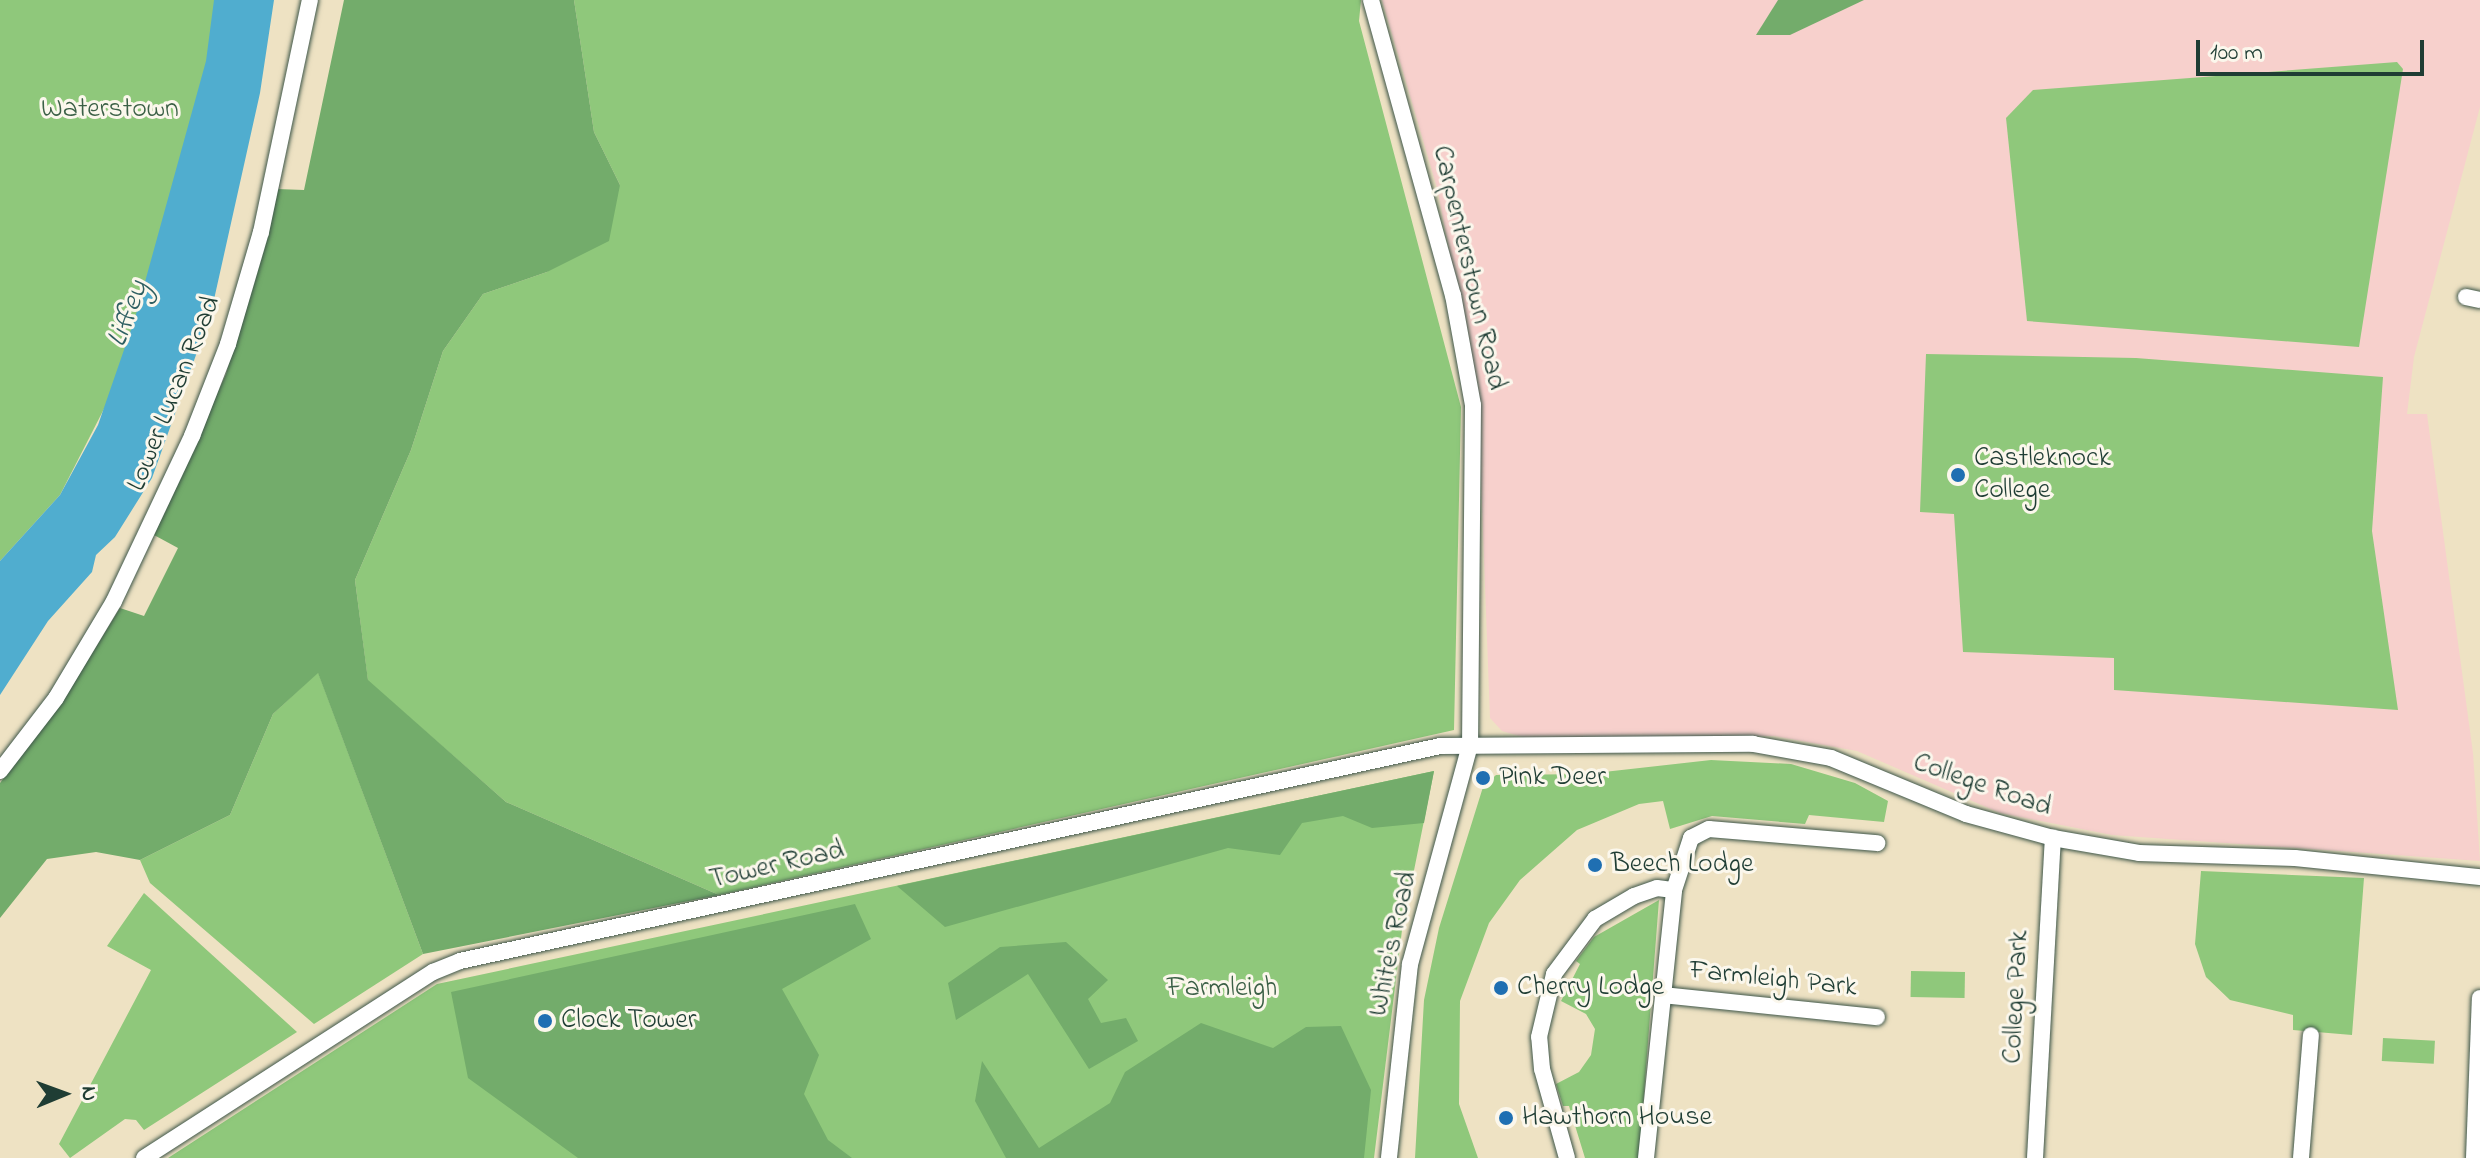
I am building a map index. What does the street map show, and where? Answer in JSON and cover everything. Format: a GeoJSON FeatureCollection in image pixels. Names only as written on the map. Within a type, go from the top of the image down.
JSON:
{"type":"FeatureCollection","features":[{"type":"Feature","properties":{"kind":"street","name":"Lower Lucan Road"},"geometry":{"type":"LineString","coordinates":[[0,771],[56,698],[114,601],[192,436],[228,344],[261,232],[310,0]]}},
{"type":"Feature","properties":{"kind":"street","name":"Carpenterstown Road"},"geometry":{"type":"LineString","coordinates":[[1371,0],[1449,280],[1473,405],[1470,745]]}},
{"type":"Feature","properties":{"kind":"street","name":"College Road"},"geometry":{"type":"LineString","coordinates":[[1470,745],[1529,749],[1753,744],[1854,766],[1966,814],[2053,838],[2139,853],[2295,858],[2480,877]]}},
{"type":"Feature","properties":{"kind":"street","name":"Tower Road"},"geometry":{"type":"LineString","coordinates":[[144,1158],[411,986],[460,961],[1440,746],[1470,745]]}},
{"type":"Feature","properties":{"kind":"street","name":"White's Road"},"geometry":{"type":"LineString","coordinates":[[1389,1158],[1410,964],[1470,745]]}},
{"type":"Feature","properties":{"kind":"street"},"geometry":{"type":"LineString","coordinates":[[1646,1158],[1674,890],[1691,838],[1699,831],[1877,843]]}},
{"type":"Feature","properties":{"kind":"street","name":"College Park"},"geometry":{"type":"LineString","coordinates":[[2035,1158],[2053,838]]}},
{"type":"Feature","properties":{"kind":"street"},"geometry":{"type":"LineString","coordinates":[[1567,1158],[1542,1069],[1539,1037],[1554,974],[1595,919],[1634,896],[1657,888],[1674,890]]}},
{"type":"Feature","properties":{"kind":"street","name":"Farmleigh Park"},"geometry":{"type":"LineString","coordinates":[[1663,995],[1877,1017]]}},
{"type":"Feature","properties":{"kind":"street"},"geometry":{"type":"LineString","coordinates":[[2474,1158],[2480,998]]}},
{"type":"Feature","properties":{"kind":"street"},"geometry":{"type":"LineString","coordinates":[[2301,1158],[2311,1035]]}},
{"type":"Feature","properties":{"kind":"shaded area","name":"Castleknock College"},"geometry":{"type":"Polygon","coordinates":[[[1382,0],[2480,0],[2480,107],[2414,357],[2407,414],[2427,414],[2473,753],[2480,861],[2112,835],[2000,813],[1857,751],[1774,736],[1526,738],[1502,731],[1490,718],[1478,400],[1437,188],[1382,0]]]}},
{"type":"Feature","properties":{"kind":"green space","name":"Waterstown"},"geometry":{"type":"Polygon","coordinates":[[[0,0],[240,0],[202,217],[60,495],[0,561],[0,0]]]}},
{"type":"Feature","properties":{"kind":"green space"},"geometry":{"type":"Polygon","coordinates":[[[344,0],[574,0],[594,132],[620,185],[609,241],[547,272],[483,294],[443,351],[411,450],[355,580],[368,680],[506,802],[719,895],[423,954],[318,673],[273,714],[230,815],[140,860],[96,852],[47,859],[0,918],[0,783],[62,702],[120,608],[144,616],[178,548],[154,535],[226,374],[277,189],[304,190],[344,0]]]}},
{"type":"Feature","properties":{"kind":"green space"},"geometry":{"type":"Polygon","coordinates":[[[574,0],[1361,0],[1359,21],[1461,407],[1454,730],[719,895],[506,802],[368,681],[355,580],[411,450],[443,351],[483,294],[547,272],[620,185],[594,132],[574,0]]]}},
{"type":"Feature","properties":{"kind":"green space"},"geometry":{"type":"Polygon","coordinates":[[[1778,0],[1864,0],[1790,35],[1756,35],[1778,0]]]}},
{"type":"Feature","properties":{"kind":"green space"},"geometry":{"type":"Polygon","coordinates":[[[2397,62],[2403,69],[2359,347],[2027,321],[2006,118],[2033,90],[2397,62]]]}},
{"type":"Feature","properties":{"kind":"green space"},"geometry":{"type":"Polygon","coordinates":[[[1926,354],[2136,358],[2383,377],[2372,531],[2398,710],[2114,690],[2114,658],[1963,652],[1954,514],[1920,512],[1926,354]]]}},
{"type":"Feature","properties":{"kind":"green space"},"geometry":{"type":"Polygon","coordinates":[[[318,672],[423,954],[314,1024],[150,883],[140,860],[230,815],[273,714],[318,672]]]}},
{"type":"Feature","properties":{"kind":"green space"},"geometry":{"type":"Polygon","coordinates":[[[1711,760],[1791,764],[1855,783],[1888,801],[1884,822],[1809,815],[1805,824],[1712,816],[1670,829],[1663,801],[1639,804],[1577,830],[1520,880],[1489,923],[1460,1001],[1459,1104],[1478,1158],[1415,1158],[1424,1000],[1439,928],[1483,787],[1496,775],[1586,774],[1711,760]]]}},
{"type":"Feature","properties":{"kind":"green space","name":"Farmleigh"},"geometry":{"type":"Polygon","coordinates":[[[1434,771],[1402,930],[1374,1158],[168,1158],[437,984],[1434,771]]]}},
{"type":"Feature","properties":{"kind":"green space"},"geometry":{"type":"Polygon","coordinates":[[[1434,771],[1424,823],[1372,828],[1343,816],[1302,823],[1280,855],[1228,848],[945,927],[897,886],[1434,771]]]}},
{"type":"Feature","properties":{"kind":"green space"},"geometry":{"type":"Polygon","coordinates":[[[2201,871],[2364,878],[2352,1035],[2293,1030],[2293,1015],[2230,1000],[2206,977],[2195,944],[2201,871]]]}},
{"type":"Feature","properties":{"kind":"green space"},"geometry":{"type":"Polygon","coordinates":[[[144,893],[297,1032],[144,1130],[136,1120],[125,1119],[70,1158],[59,1144],[151,970],[107,946],[144,893]]]}},
{"type":"Feature","properties":{"kind":"green space"},"geometry":{"type":"Polygon","coordinates":[[[1659,900],[1639,1158],[1585,1158],[1569,1106],[1563,1106],[1556,1084],[1579,1072],[1591,1055],[1595,1029],[1586,1014],[1561,1001],[1580,964],[1576,961],[1594,937],[1659,900]]]}},
{"type":"Feature","properties":{"kind":"green space"},"geometry":{"type":"Polygon","coordinates":[[[855,904],[871,939],[782,989],[819,1055],[804,1094],[828,1140],[852,1158],[578,1158],[468,1078],[451,992],[855,904]]]}},
{"type":"Feature","properties":{"kind":"green space"},"geometry":{"type":"Polygon","coordinates":[[[1066,942],[1108,980],[1088,999],[1101,1023],[1126,1018],[1138,1041],[1089,1069],[1028,974],[956,1020],[948,983],[1000,947],[1066,942]]]}},
{"type":"Feature","properties":{"kind":"green space"},"geometry":{"type":"Polygon","coordinates":[[[1911,971],[1965,972],[1965,998],[1911,997],[1911,971]]]}},
{"type":"Feature","properties":{"kind":"green space"},"geometry":{"type":"Polygon","coordinates":[[[1201,1023],[1273,1048],[1306,1027],[1341,1026],[1371,1090],[1364,1158],[1006,1158],[975,1101],[982,1061],[1039,1148],[1110,1103],[1125,1072],[1201,1023]]]}},
{"type":"Feature","properties":{"kind":"green space"},"geometry":{"type":"Polygon","coordinates":[[[2383,1038],[2435,1041],[2434,1064],[2382,1061],[2383,1038]]]}},
{"type":"Feature","properties":{"kind":"water"},"geometry":{"type":"Polygon","coordinates":[[[214,0],[274,0],[260,93],[211,313],[152,478],[115,537],[96,555],[92,572],[48,621],[0,695],[0,561],[60,495],[98,425],[135,318],[206,61],[214,0]]]}},
{"type":"Feature","properties":{"kind":"place","name":"Castleknock College"},"geometry":{"type":"Point","coordinates":[1958,475]}},
{"type":"Feature","properties":{"kind":"place","name":"Pink Deer"},"geometry":{"type":"Point","coordinates":[1483,778]}},
{"type":"Feature","properties":{"kind":"place","name":"Beech Lodge"},"geometry":{"type":"Point","coordinates":[1595,865]}},
{"type":"Feature","properties":{"kind":"place","name":"Cherry Lodge"},"geometry":{"type":"Point","coordinates":[1501,988]}},
{"type":"Feature","properties":{"kind":"place","name":"Clock Tower"},"geometry":{"type":"Point","coordinates":[545,1021]}},
{"type":"Feature","properties":{"kind":"place","name":"Hawthorn House"},"geometry":{"type":"Point","coordinates":[1506,1118]}},
{"type":"Feature","properties":{"kind":"water label","name":"Liffey"},"geometry":{"type":"Point","coordinates":[129,314]}}]}
